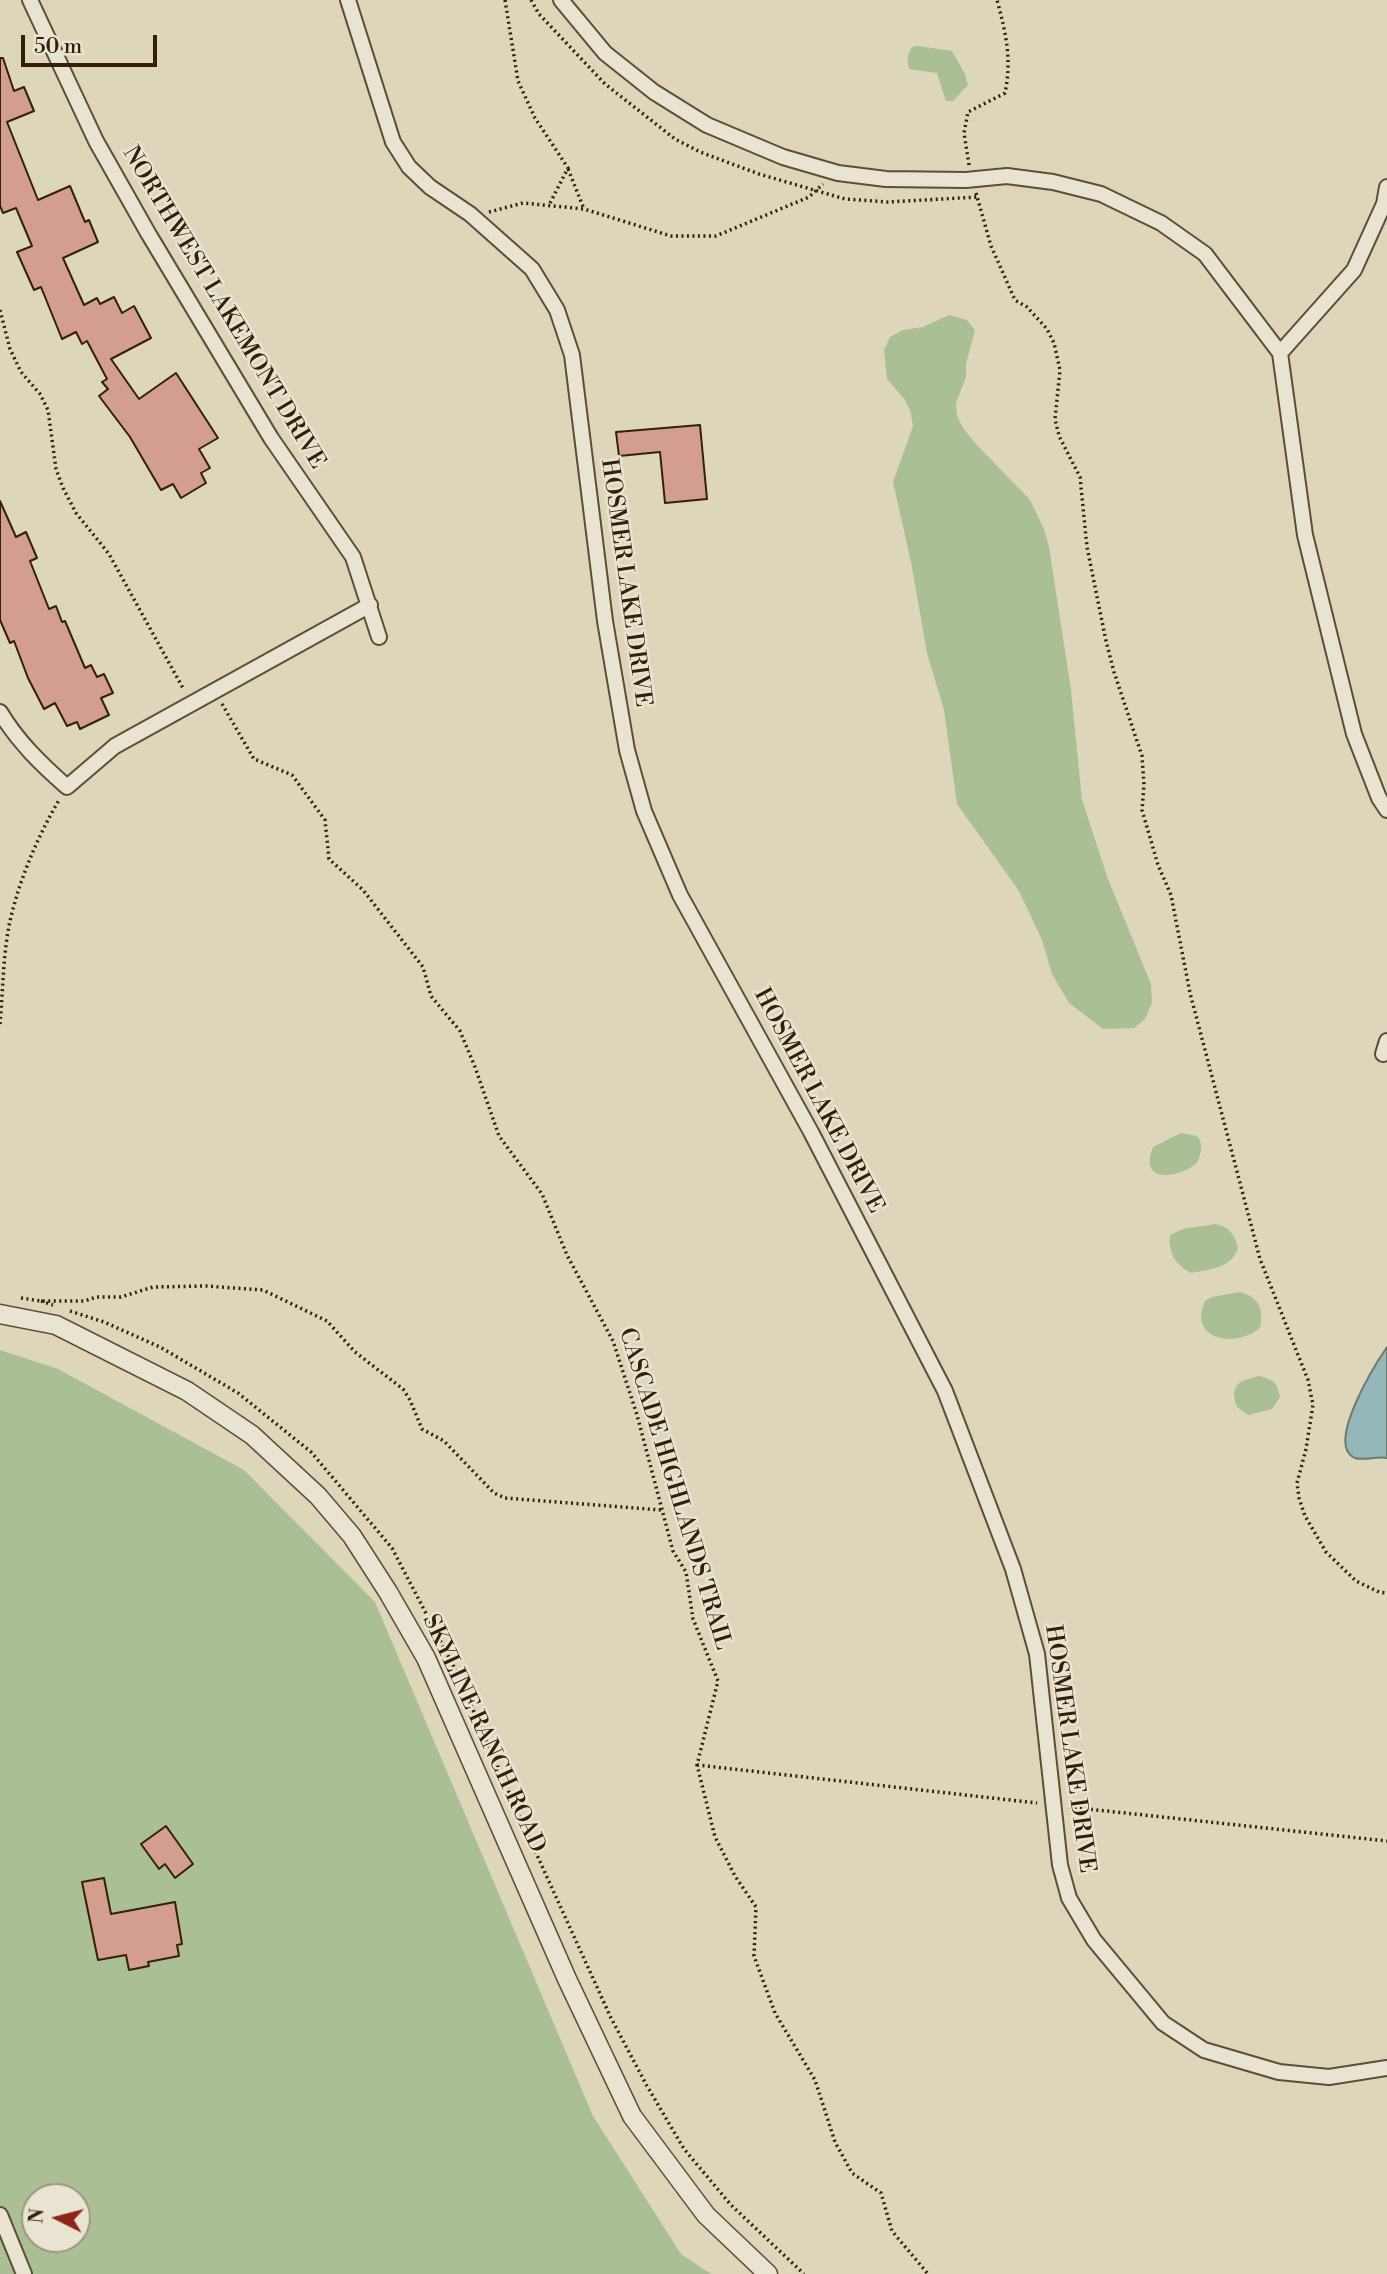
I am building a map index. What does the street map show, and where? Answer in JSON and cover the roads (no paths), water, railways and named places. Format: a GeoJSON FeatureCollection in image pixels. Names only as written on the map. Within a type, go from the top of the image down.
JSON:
{"type":"FeatureCollection","features":[{"type":"Feature","properties":{"kind":"street","name":"NORTHWEST LAKEMONT DRIVE"},"geometry":{"type":"LineString","coordinates":[[30,0],[96,141],[148,233],[271,438],[353,557],[379,637]]}},
{"type":"Feature","properties":{"kind":"street","name":"HOSMER LAKE DRIVE"},"geometry":{"type":"LineString","coordinates":[[348,0],[393,142],[409,167],[430,187],[470,214],[532,269],[557,310],[572,355],[605,621],[627,750],[644,811],[680,895],[811,1132],[945,1391],[1013,1569],[1037,1654],[1060,1865],[1069,1898],[1094,1940],[1163,2023],[1203,2050],[1279,2072],[1329,2077],[1387,2068]]}},
{"type":"Feature","properties":{"kind":"street"},"geometry":{"type":"LineString","coordinates":[[561,0],[605,53],[654,92],[707,125],[783,156],[838,173],[886,179],[1007,177],[1053,182],[1101,194],[1161,223],[1205,254],[1280,353],[1305,535],[1354,734],[1379,798],[1387,810]]}},
{"type":"Feature","properties":{"kind":"street"},"geometry":{"type":"LineString","coordinates":[[1280,353],[1354,270],[1384,204],[1387,187]]}},
{"type":"Feature","properties":{"kind":"street"},"geometry":{"type":"LineString","coordinates":[[0,712],[12,733],[34,758],[67,786],[115,746],[370,605]]}},
{"type":"Feature","properties":{"kind":"street","name":"SKYLINE RANCH ROAD"},"geometry":{"type":"LineString","coordinates":[[0,1314],[56,1325],[187,1391],[260,1441],[318,1496],[352,1536],[426,1658],[567,1979],[632,2116],[706,2215],[768,2274]]}},
{"type":"Feature","properties":{"kind":"street"},"geometry":{"type":"LineString","coordinates":[[0,2216],[24,2274]]}},
{"type":"Feature","properties":{"kind":"water"},"geometry":{"type":"Polygon","coordinates":[[[1387,1347],[1387,1458],[1355,1458],[1347,1450],[1345,1438],[1349,1422],[1364,1386],[1387,1347]]]}}]}
